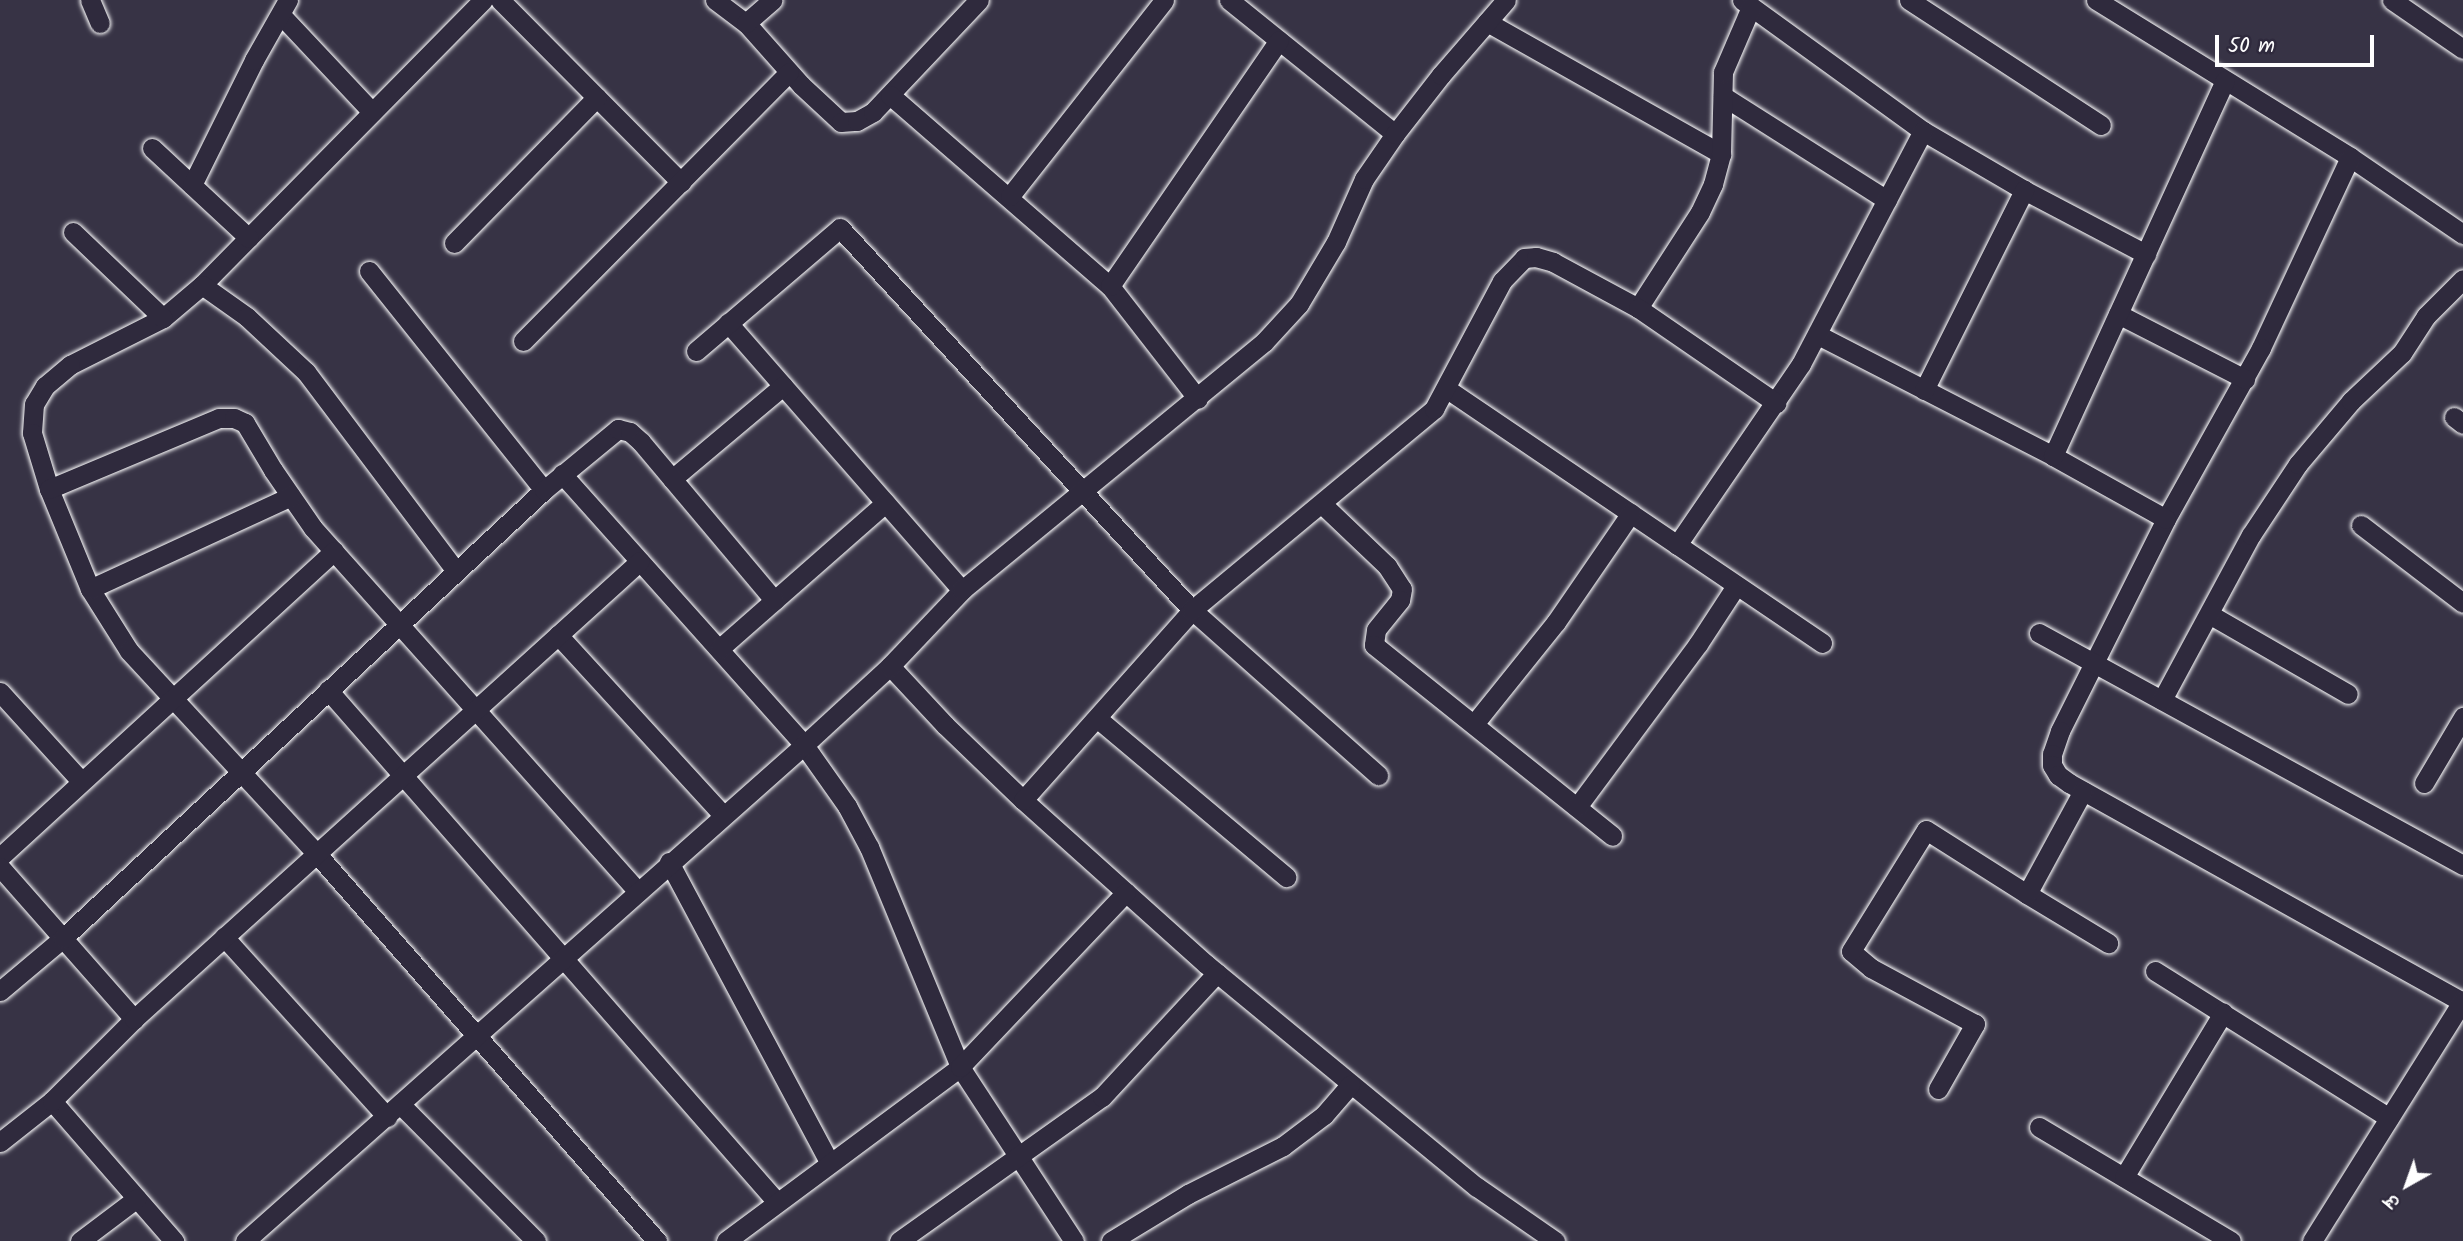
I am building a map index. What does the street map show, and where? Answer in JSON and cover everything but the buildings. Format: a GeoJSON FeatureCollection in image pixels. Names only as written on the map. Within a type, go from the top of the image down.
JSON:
{"type":"FeatureCollection","features":[{"type":"Feature","properties":{"kind":"street"},"geometry":{"type":"LineString","coordinates":[[90,0],[100,23]]}},
{"type":"Feature","properties":{"kind":"street"},"geometry":{"type":"LineString","coordinates":[[483,0],[202,285],[163,318],[70,365],[45,386],[34,404],[32,433],[49,489],[90,589],[129,651],[316,853],[657,1241]]}},
{"type":"Feature","properties":{"kind":"street"},"geometry":{"type":"LineString","coordinates":[[500,0],[681,182]]}},
{"type":"Feature","properties":{"kind":"street"},"geometry":{"type":"LineString","coordinates":[[715,0],[746,23],[789,72],[841,122],[857,121],[873,112],[979,0]]}},
{"type":"Feature","properties":{"kind":"street"},"geometry":{"type":"LineString","coordinates":[[746,23],[772,0]]}},
{"type":"Feature","properties":{"kind":"street"},"geometry":{"type":"LineString","coordinates":[[1010,196],[1164,0]]}},
{"type":"Feature","properties":{"kind":"street"},"geometry":{"type":"LineString","coordinates":[[1229,0],[1395,134]]}},
{"type":"Feature","properties":{"kind":"street"},"geometry":{"type":"LineString","coordinates":[[1909,0],[2101,125]]}},
{"type":"Feature","properties":{"kind":"street"},"geometry":{"type":"LineString","coordinates":[[2096,0],[2225,82],[2350,156],[2463,234]]}},
{"type":"Feature","properties":{"kind":"street"},"geometry":{"type":"LineString","coordinates":[[2392,0],[2463,48]]}},
{"type":"Feature","properties":{"kind":"street"},"geometry":{"type":"LineString","coordinates":[[245,1241],[804,745],[890,666],[962,590],[1084,493],[1264,342],[1299,304],[1336,242],[1364,179],[1395,134],[1487,22],[1500,2]]}},
{"type":"Feature","properties":{"kind":"street"},"geometry":{"type":"LineString","coordinates":[[1638,307],[1700,212],[1721,155],[1723,72],[1747,4],[1923,131],[2024,190],[2146,254]]}},
{"type":"Feature","properties":{"kind":"street"},"geometry":{"type":"LineString","coordinates":[[192,185],[254,60],[285,7],[372,112]]}},
{"type":"Feature","properties":{"kind":"street"},"geometry":{"type":"LineString","coordinates":[[1487,22],[1721,155]]}},
{"type":"Feature","properties":{"kind":"street"},"geometry":{"type":"LineString","coordinates":[[1110,286],[1279,40]]}},
{"type":"Feature","properties":{"kind":"street"},"geometry":{"type":"LineString","coordinates":[[523,341],[789,72]]}},
{"type":"Feature","properties":{"kind":"street"},"geometry":{"type":"LineString","coordinates":[[2053,456],[2225,82]]}},
{"type":"Feature","properties":{"kind":"street"},"geometry":{"type":"LineString","coordinates":[[890,94],[1110,286],[1198,399]]}},
{"type":"Feature","properties":{"kind":"street"},"geometry":{"type":"LineString","coordinates":[[1723,96],[1887,200]]}},
{"type":"Feature","properties":{"kind":"street"},"geometry":{"type":"LineString","coordinates":[[454,243],[597,97]]}},
{"type":"Feature","properties":{"kind":"street"},"geometry":{"type":"LineString","coordinates":[[1677,545],[1776,403],[1818,335],[1923,131]]}},
{"type":"Feature","properties":{"kind":"street"},"geometry":{"type":"LineString","coordinates":[[152,148],[249,238]]}},
{"type":"Feature","properties":{"kind":"street"},"geometry":{"type":"LineString","coordinates":[[2312,1241],[2462,1001],[2083,791],[2058,775],[2052,765],[2052,754],[2060,731],[2096,664],[2166,519],[2245,379],[2350,156]]}},
{"type":"Feature","properties":{"kind":"street"},"geometry":{"type":"LineString","coordinates":[[1924,390],[2024,190]]}},
{"type":"Feature","properties":{"kind":"street"},"geometry":{"type":"LineString","coordinates":[[696,351],[840,228],[1192,610],[1378,775]]}},
{"type":"Feature","properties":{"kind":"street"},"geometry":{"type":"LineString","coordinates":[[73,232],[163,318]]}},
{"type":"Feature","properties":{"kind":"street"},"geometry":{"type":"LineString","coordinates":[[1023,800],[1098,719],[1192,610],[1434,410],[1502,281],[1524,258],[1536,257],[1553,262],[1638,307],[1776,403]]}},
{"type":"Feature","properties":{"kind":"street"},"geometry":{"type":"LineString","coordinates":[[369,271],[544,490]]}},
{"type":"Feature","properties":{"kind":"street"},"geometry":{"type":"LineString","coordinates":[[2162,700],[2251,535],[2314,442],[2402,354],[2426,316],[2463,279]]}},
{"type":"Feature","properties":{"kind":"street"},"geometry":{"type":"LineString","coordinates":[[202,285],[247,317],[306,372],[456,571]]}},
{"type":"Feature","properties":{"kind":"street"},"geometry":{"type":"LineString","coordinates":[[2118,314],[2245,379]]}},
{"type":"Feature","properties":{"kind":"street"},"geometry":{"type":"LineString","coordinates":[[728,323],[962,590]]}},
{"type":"Feature","properties":{"kind":"street"},"geometry":{"type":"LineString","coordinates":[[1818,335],[2053,456],[2166,519]]}},
{"type":"Feature","properties":{"kind":"street"},"geometry":{"type":"LineString","coordinates":[[673,479],[783,386]]}},
{"type":"Feature","properties":{"kind":"street"},"geometry":{"type":"LineString","coordinates":[[1447,389],[1822,643]]}},
{"type":"Feature","properties":{"kind":"street"},"geometry":{"type":"LineString","coordinates":[[49,489],[219,418],[234,418],[246,423],[291,496],[334,551],[638,890]]}},
{"type":"Feature","properties":{"kind":"street"},"geometry":{"type":"LineString","coordinates":[[0,991],[63,938],[544,490],[618,429],[630,432],[642,442],[774,600]]}},
{"type":"Feature","properties":{"kind":"street"},"geometry":{"type":"LineString","coordinates":[[562,474],[804,745],[847,806],[869,847],[960,1067],[1074,1241]]}},
{"type":"Feature","properties":{"kind":"street"},"geometry":{"type":"LineString","coordinates":[[90,589],[291,496]]}},
{"type":"Feature","properties":{"kind":"street"},"geometry":{"type":"LineString","coordinates":[[720,648],[885,503]]}},
{"type":"Feature","properties":{"kind":"street"},"geometry":{"type":"LineString","coordinates":[[1322,504],[1387,566],[1402,589],[1400,600],[1376,630],[1374,645],[1612,836]]}},
{"type":"Feature","properties":{"kind":"street"},"geometry":{"type":"LineString","coordinates":[[1474,724],[1556,622],[1631,513]]}},
{"type":"Feature","properties":{"kind":"street"},"geometry":{"type":"LineString","coordinates":[[2361,526],[2463,603]]}},
{"type":"Feature","properties":{"kind":"street"},"geometry":{"type":"LineString","coordinates":[[0,857],[171,697],[334,551]]}},
{"type":"Feature","properties":{"kind":"street"},"geometry":{"type":"LineString","coordinates":[[0,1142],[52,1101],[134,1019],[640,561]]}},
{"type":"Feature","properties":{"kind":"street"},"geometry":{"type":"LineString","coordinates":[[1577,807],[1698,644],[1737,586]]}},
{"type":"Feature","properties":{"kind":"street"},"geometry":{"type":"LineString","coordinates":[[2209,614],[2347,694]]}},
{"type":"Feature","properties":{"kind":"street"},"geometry":{"type":"LineString","coordinates":[[2039,633],[2463,865]]}},
{"type":"Feature","properties":{"kind":"street"},"geometry":{"type":"LineString","coordinates":[[558,635],[723,815]]}},
{"type":"Feature","properties":{"kind":"street"},"geometry":{"type":"LineString","coordinates":[[890,666],[945,725],[1023,800],[1217,973],[1477,1187],[1555,1241]]}},
{"type":"Feature","properties":{"kind":"street"},"geometry":{"type":"LineString","coordinates":[[328,690],[564,956],[776,1201]]}},
{"type":"Feature","properties":{"kind":"street"},"geometry":{"type":"LineString","coordinates":[[2,697],[81,781]]}},
{"type":"Feature","properties":{"kind":"street"},"geometry":{"type":"LineString","coordinates":[[2424,783],[2463,717]]}},
{"type":"Feature","properties":{"kind":"street"},"geometry":{"type":"LineString","coordinates":[[1098,719],[1286,877]]}},
{"type":"Feature","properties":{"kind":"street"},"geometry":{"type":"LineString","coordinates":[[2027,894],[2083,791]]}},
{"type":"Feature","properties":{"kind":"street"},"geometry":{"type":"LineString","coordinates":[[1938,1089],[1975,1024],[1871,968],[1851,951],[1926,831],[2108,943]]}},
{"type":"Feature","properties":{"kind":"street"},"geometry":{"type":"LineString","coordinates":[[669,862],[829,1162]]}},
{"type":"Feature","properties":{"kind":"street"},"geometry":{"type":"LineString","coordinates":[[0,866],[134,1019]]}},
{"type":"Feature","properties":{"kind":"street"},"geometry":{"type":"LineString","coordinates":[[726,1241],[776,1201],[960,1067],[1126,892]]}},
{"type":"Feature","properties":{"kind":"street"},"geometry":{"type":"LineString","coordinates":[[224,937],[394,1110],[537,1241]]}},
{"type":"Feature","properties":{"kind":"street"},"geometry":{"type":"LineString","coordinates":[[2155,971],[2389,1118]]}},
{"type":"Feature","properties":{"kind":"street"},"geometry":{"type":"LineString","coordinates":[[900,1241],[1102,1097],[1217,973]]}},
{"type":"Feature","properties":{"kind":"street"},"geometry":{"type":"LineString","coordinates":[[2124,1177],[2223,1013]]}},
{"type":"Feature","properties":{"kind":"street"},"geometry":{"type":"LineString","coordinates":[[1111,1241],[1188,1194],[1283,1146],[1324,1115],[1350,1084]]}},
{"type":"Feature","properties":{"kind":"street"},"geometry":{"type":"LineString","coordinates":[[52,1101],[174,1241]]}},
{"type":"Feature","properties":{"kind":"street"},"geometry":{"type":"LineString","coordinates":[[2039,1127],[2231,1241]]}},
{"type":"Feature","properties":{"kind":"street"},"geometry":{"type":"LineString","coordinates":[[80,1241],[137,1198]]}}]}
